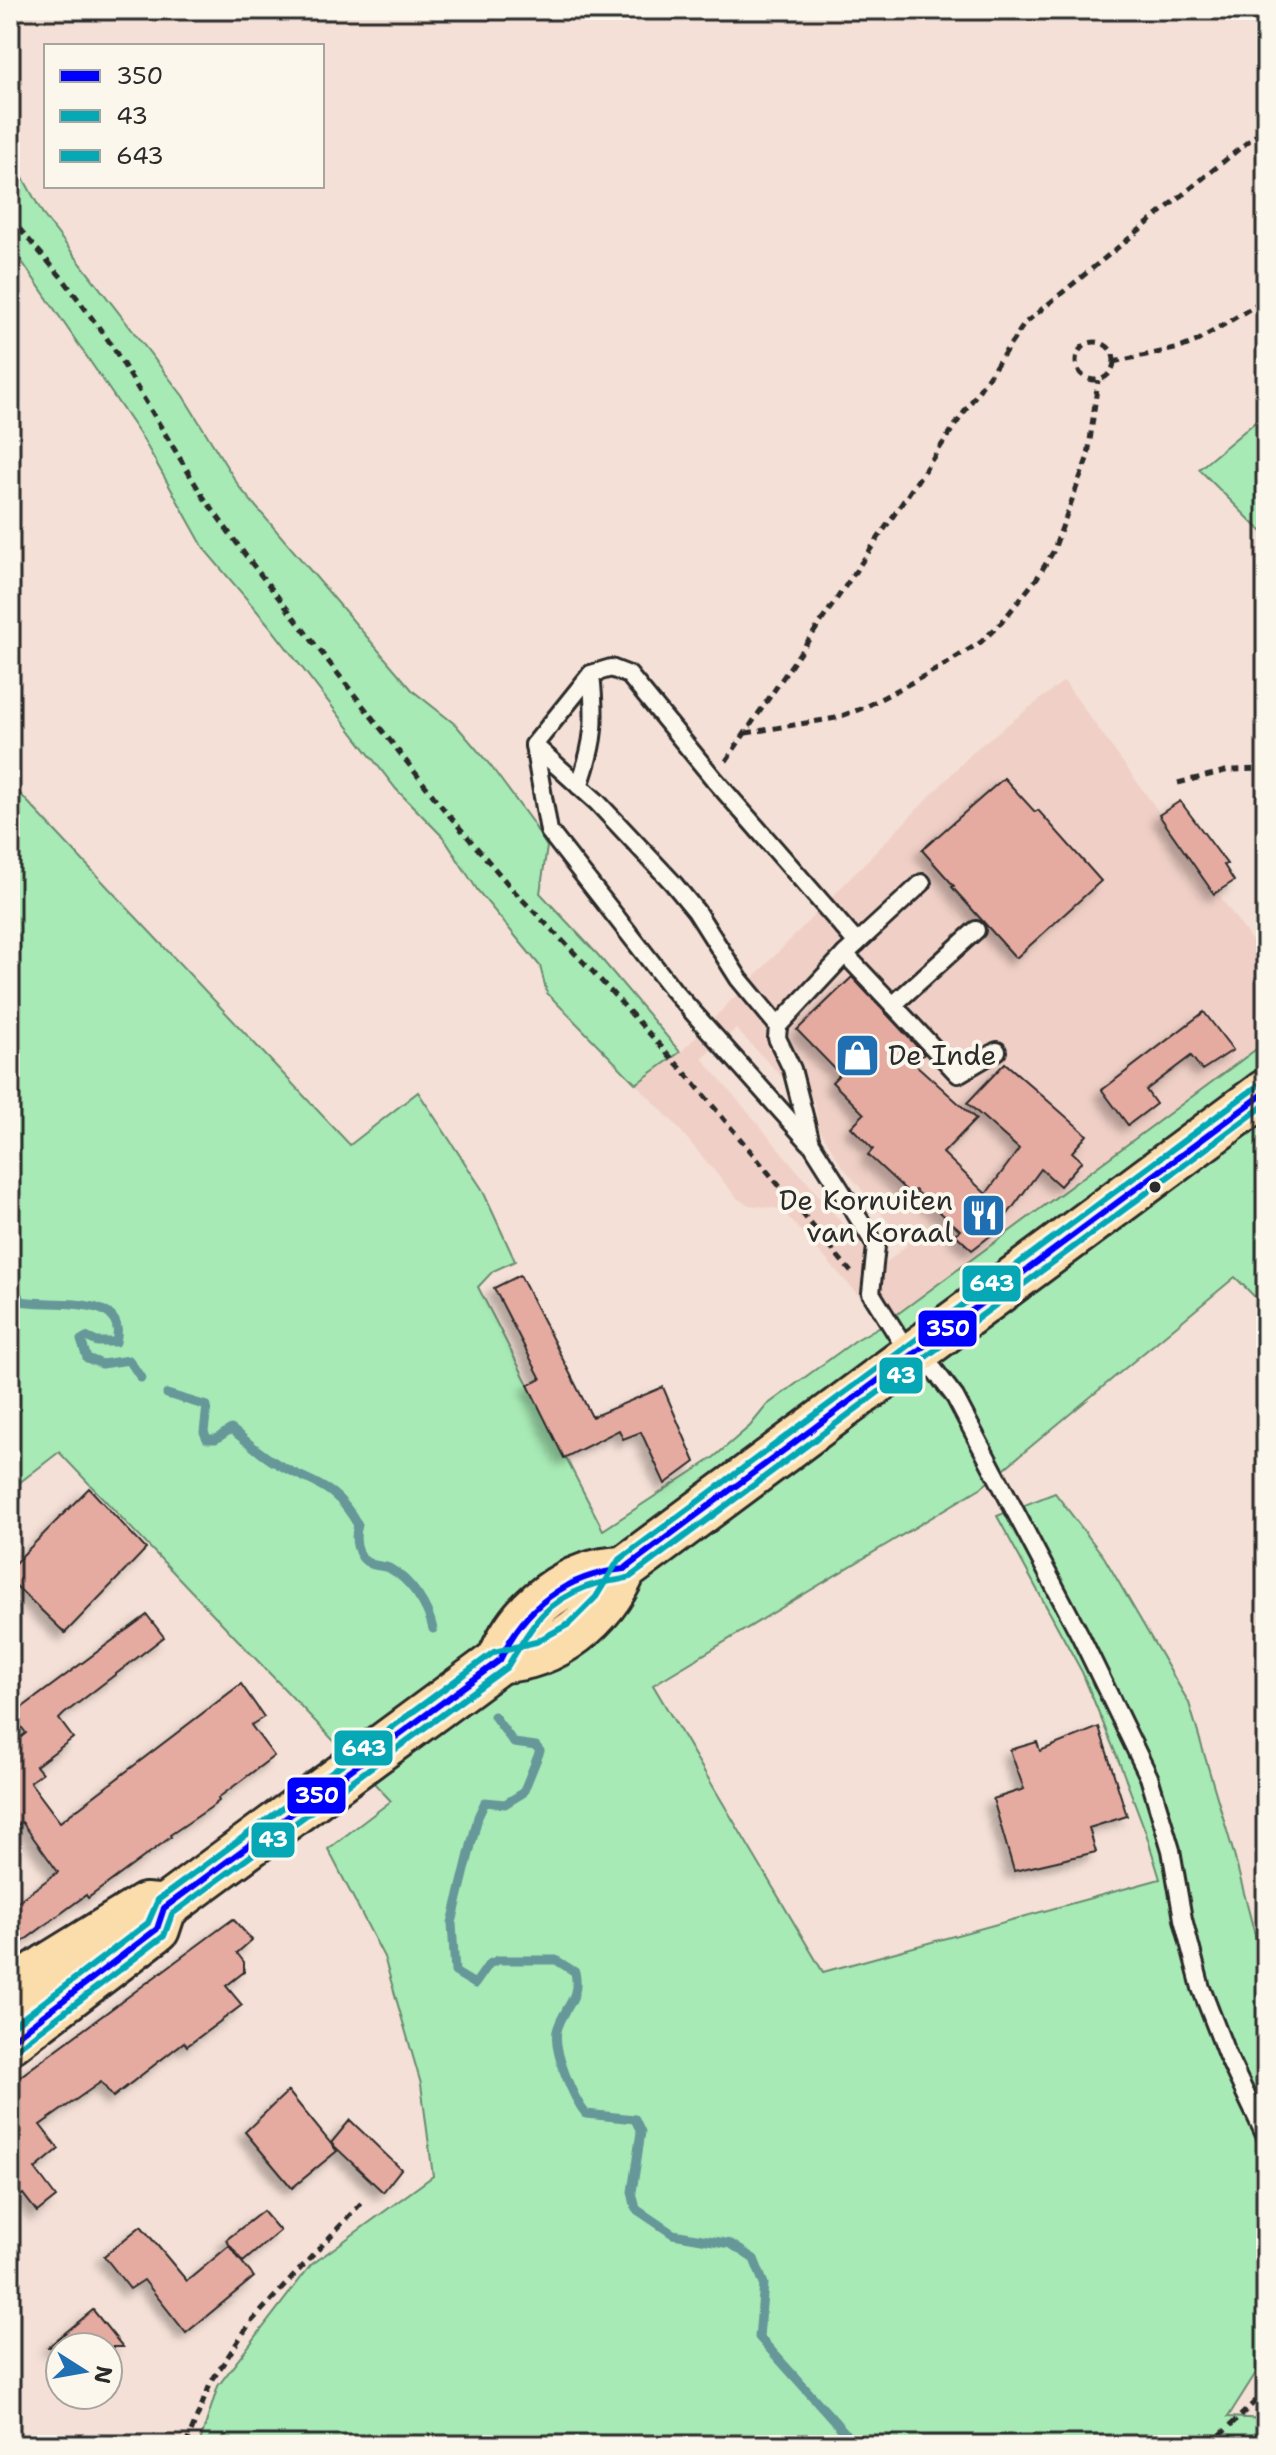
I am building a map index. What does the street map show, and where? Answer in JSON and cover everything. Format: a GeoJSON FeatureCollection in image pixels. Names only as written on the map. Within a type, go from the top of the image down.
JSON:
{"type":"FeatureCollection","features":[{"type":"Feature","properties":{"kind":"main road"},"geometry":{"type":"LineString","coordinates":[[10,2041],[157,1929],[164,1908],[500,1660],[508,1638],[543,1599],[571,1582],[604,1569],[624,1569],[1266,1092]]}},
{"type":"Feature","properties":{"kind":"main road"},"geometry":{"type":"LineString","coordinates":[[10,1992],[145,1906],[164,1908]]}},
{"type":"Feature","properties":{"kind":"lane"},"geometry":{"type":"LineString","coordinates":[[997,1051],[958,1074],[893,1005],[851,948],[629,675],[611,668],[591,674],[534,745],[549,831],[673,990],[811,1143],[876,1246],[871,1293],[901,1341],[929,1363],[955,1397],[1080,1635],[1149,1777],[1171,1850],[1183,1919],[1201,1988],[1227,2055],[1266,2137]]}},
{"type":"Feature","properties":{"kind":"lane"},"geometry":{"type":"LineString","coordinates":[[579,786],[594,737],[595,706],[591,674]]}},
{"type":"Feature","properties":{"kind":"lane"},"geometry":{"type":"LineString","coordinates":[[534,745],[579,786],[673,883],[696,911],[739,979],[778,1026]]}},
{"type":"Feature","properties":{"kind":"lane"},"geometry":{"type":"LineString","coordinates":[[811,1143],[792,1069],[777,1038],[778,1026],[851,948],[922,883]]}},
{"type":"Feature","properties":{"kind":"lane"},"geometry":{"type":"LineString","coordinates":[[893,1005],[976,930]]}},
{"type":"Feature","properties":{"kind":"path"},"geometry":{"type":"LineString","coordinates":[[714,779],[1025,323],[1266,127]]}},
{"type":"Feature","properties":{"kind":"path"},"geometry":{"type":"LineString","coordinates":[[10,218],[64,280],[111,344],[202,495],[246,556],[442,807],[513,890],[688,1076],[756,1155],[841,1263],[871,1293]]}},
{"type":"Feature","properties":{"kind":"path"},"geometry":{"type":"LineString","coordinates":[[1113,362],[1180,348],[1197,341],[1266,299]]}},
{"type":"Feature","properties":{"kind":"path"},"geometry":{"type":"LineString","coordinates":[[1100,343],[1110,350],[1113,362],[1109,374],[1098,380],[1086,378],[1078,370],[1076,358],[1087,344],[1100,343]]}},
{"type":"Feature","properties":{"kind":"path"},"geometry":{"type":"LineString","coordinates":[[746,733],[836,718],[863,708],[941,667],[981,642],[1001,623],[1053,552],[1088,456],[1098,380]]}},
{"type":"Feature","properties":{"kind":"path"},"geometry":{"type":"LineString","coordinates":[[1178,783],[1229,770],[1266,769]]}},
{"type":"Feature","properties":{"kind":"path"},"geometry":{"type":"LineString","coordinates":[[186,2445],[211,2382],[250,2323],[364,2200]]}},
{"type":"Feature","properties":{"kind":"path"},"geometry":{"type":"LineString","coordinates":[[1210,2445],[1266,2391]]}},
{"type":"Feature","properties":{"kind":"shaded area"},"geometry":{"type":"Polygon","coordinates":[[[1064,681],[1266,960],[1266,1042],[884,1324],[781,1209],[749,1205],[738,1199],[673,1122],[636,1084],[681,1052],[976,749],[1064,681]],[[736,1029],[702,1058],[880,1268],[907,1245],[840,1163],[819,1128],[814,1101],[787,1082],[736,1029]]]}},
{"type":"Feature","properties":{"kind":"green space"},"geometry":{"type":"Polygon","coordinates":[[[10,154],[44,216],[183,396],[240,488],[413,691],[456,725],[532,822],[547,847],[540,893],[598,955],[680,1052],[636,1084],[547,993],[540,966],[478,891],[443,837],[396,789],[268,624],[205,550],[143,439],[10,244],[10,154]]]}},
{"type":"Feature","properties":{"kind":"green space"},"geometry":{"type":"Polygon","coordinates":[[[1266,413],[1266,536],[1199,469],[1266,413]]]}},
{"type":"Feature","properties":{"kind":"green space"},"geometry":{"type":"Polygon","coordinates":[[[10,783],[350,1145],[418,1092],[482,1189],[515,1261],[493,1271],[478,1287],[603,1530],[713,1458],[750,1426],[767,1405],[856,1340],[884,1324],[1266,1042],[1266,1308],[1235,1277],[982,1487],[653,1685],[823,1972],[1160,1879],[1120,1764],[1082,1672],[997,1516],[1055,1493],[1104,1557],[1189,1703],[1266,1977],[1266,2357],[1228,2417],[1266,2419],[1266,2445],[199,2445],[218,2386],[311,2265],[433,2176],[421,2084],[384,1957],[328,1849],[391,1801],[59,1452],[10,1490],[10,783]]]}},
{"type":"Feature","properties":{"kind":"building"},"geometry":{"type":"Polygon","coordinates":[[[1004,778],[1035,812],[1038,810],[1101,881],[1016,958],[922,850],[1004,778]]]}},
{"type":"Feature","properties":{"kind":"building"},"geometry":{"type":"Polygon","coordinates":[[[1180,801],[1227,864],[1224,865],[1234,881],[1214,894],[1159,815],[1180,801]]]}},
{"type":"Feature","properties":{"kind":"building"},"geometry":{"type":"Polygon","coordinates":[[[852,977],[924,1054],[915,1064],[976,1119],[943,1153],[986,1194],[1019,1149],[967,1103],[1005,1063],[1087,1135],[1072,1152],[1082,1161],[1060,1186],[1041,1169],[994,1233],[972,1250],[955,1234],[960,1230],[915,1190],[910,1194],[868,1155],[873,1149],[851,1127],[864,1114],[832,1082],[840,1074],[797,1030],[852,977]]]}},
{"type":"Feature","properties":{"kind":"building"},"geometry":{"type":"Polygon","coordinates":[[[1204,1012],[1233,1050],[1202,1070],[1191,1056],[1146,1090],[1156,1104],[1128,1125],[1102,1090],[1204,1012]]]}},
{"type":"Feature","properties":{"kind":"building"},"geometry":{"type":"Polygon","coordinates":[[[520,1275],[592,1417],[663,1387],[695,1462],[665,1484],[641,1432],[623,1439],[619,1430],[564,1458],[528,1385],[541,1379],[494,1288],[520,1275]]]}},
{"type":"Feature","properties":{"kind":"building"},"geometry":{"type":"Polygon","coordinates":[[[89,1488],[146,1549],[65,1633],[10,1580],[10,1568],[89,1488]]]}},
{"type":"Feature","properties":{"kind":"building"},"geometry":{"type":"Polygon","coordinates":[[[147,1615],[164,1637],[59,1719],[73,1738],[36,1766],[42,1773],[30,1782],[60,1822],[241,1684],[264,1717],[251,1725],[274,1756],[171,1837],[10,1951],[10,1907],[58,1872],[22,1822],[10,1830],[10,1734],[16,1741],[26,1733],[12,1715],[147,1615]]]}},
{"type":"Feature","properties":{"kind":"building"},"geometry":{"type":"Polygon","coordinates":[[[1099,1727],[1127,1816],[1089,1828],[1096,1852],[1014,1871],[993,1799],[1024,1789],[1010,1750],[1037,1742],[1040,1751],[1099,1727]]]}},
{"type":"Feature","properties":{"kind":"building"},"geometry":{"type":"Polygon","coordinates":[[[233,1919],[252,1940],[237,1953],[244,1962],[244,1972],[226,1986],[242,2005],[187,2046],[184,2042],[113,2097],[101,2082],[40,2125],[59,2149],[35,2169],[56,2197],[37,2212],[23,2194],[10,2204],[10,2084],[233,1919]]]}},
{"type":"Feature","properties":{"kind":"building"},"geometry":{"type":"Polygon","coordinates":[[[288,2091],[337,2151],[292,2188],[245,2132],[288,2091]]]}},
{"type":"Feature","properties":{"kind":"building"},"geometry":{"type":"Polygon","coordinates":[[[350,2120],[401,2169],[383,2192],[331,2143],[350,2120]]]}},
{"type":"Feature","properties":{"kind":"building"},"geometry":{"type":"Polygon","coordinates":[[[263,2211],[280,2231],[243,2262],[226,2240],[263,2211]]]}},
{"type":"Feature","properties":{"kind":"building"},"geometry":{"type":"Polygon","coordinates":[[[141,2226],[187,2281],[229,2246],[254,2277],[186,2333],[144,2280],[130,2289],[104,2256],[141,2226]]]}},
{"type":"Feature","properties":{"kind":"building"},"geometry":{"type":"Polygon","coordinates":[[[93,2310],[110,2331],[67,2331],[93,2310]]]}},
{"type":"Feature","properties":{"kind":"waterway"},"geometry":{"type":"LineString","coordinates":[[10,1283],[22,1301],[84,1305],[110,1315],[117,1326],[116,1342],[97,1342],[86,1337],[81,1340],[87,1358],[102,1364],[129,1360],[141,1378]]}},
{"type":"Feature","properties":{"kind":"waterway"},"geometry":{"type":"LineString","coordinates":[[167,1394],[207,1406],[204,1432],[207,1439],[216,1439],[231,1429],[270,1459],[331,1492],[358,1525],[356,1541],[362,1557],[371,1564],[389,1568],[404,1579],[423,1603],[433,1629]]}},
{"type":"Feature","properties":{"kind":"waterway"},"geometry":{"type":"LineString","coordinates":[[494,1716],[514,1743],[536,1746],[540,1751],[523,1793],[505,1804],[485,1802],[478,1817],[452,1923],[455,1972],[475,1984],[489,1964],[498,1960],[556,1960],[575,1972],[574,1997],[557,2031],[561,2062],[586,2114],[635,2119],[641,2132],[632,2192],[636,2209],[673,2234],[731,2244],[754,2259],[764,2284],[759,2337],[856,2445]]}},
{"type":"Feature","properties":{"kind":"transit line","name":"643"},"geometry":{"type":"LineString","coordinates":[[10,2028],[148,1923],[158,1900],[494,1652],[536,1642],[569,1624],[596,1597],[618,1561],[1260,1084]]}},
{"type":"Feature","properties":{"kind":"transit line","name":"350"},"geometry":{"type":"LineString","coordinates":[[10,2041],[157,1929],[164,1908],[500,1660],[521,1624],[549,1597],[584,1578],[624,1569],[1266,1092]]}},
{"type":"Feature","properties":{"kind":"transit line","name":"43"},"geometry":{"type":"LineString","coordinates":[[16,2049],[164,1936],[172,1914],[507,1667],[538,1620],[558,1601],[591,1585],[630,1577],[1266,1104]]}},
{"type":"Feature","properties":{"kind":"place","name":"De Inde"},"geometry":{"type":"Point","coordinates":[857,1055]}},
{"type":"Feature","properties":{"kind":"place","name":"De Kornuiten van Koraal"},"geometry":{"type":"Point","coordinates":[984,1216]}}]}
